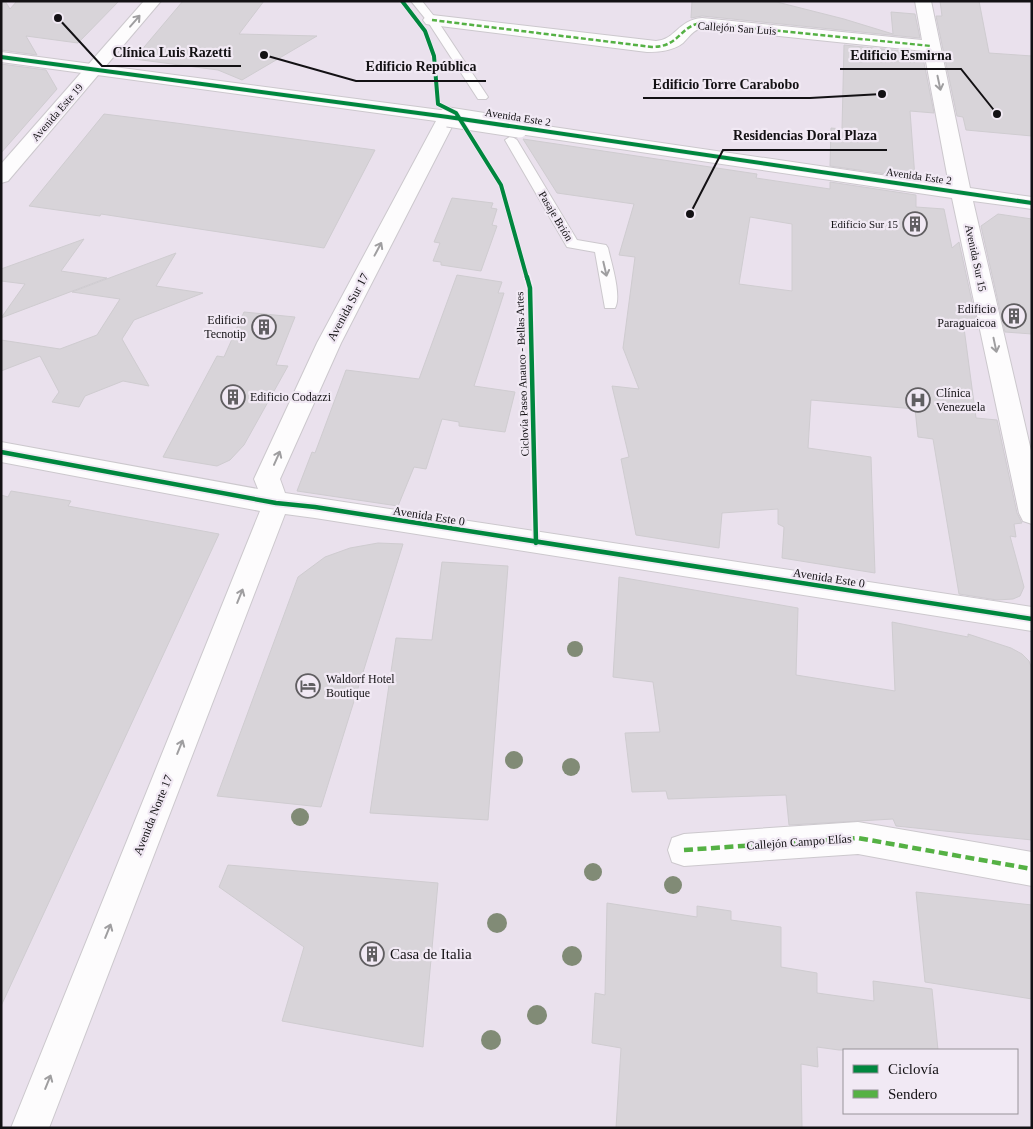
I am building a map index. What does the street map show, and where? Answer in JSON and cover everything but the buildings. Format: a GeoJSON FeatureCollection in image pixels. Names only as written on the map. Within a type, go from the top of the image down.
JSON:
{"type":"FeatureCollection","features":[{"type":"Feature","properties":{"kind":"street","name":"Avenida Este 19"},"geometry":{"type":"LineString","coordinates":[[1,177],[153,1]]}},
{"type":"Feature","properties":{"kind":"street","name":"Avenida Sur 15"},"geometry":{"type":"LineString","coordinates":[[923,1],[961,193],[1032,513]]}},
{"type":"Feature","properties":{"kind":"street","name":"Callejón San Luis"},"geometry":{"type":"LineString","coordinates":[[432,20],[657,47],[676,40],[688,27],[695,23],[931,46]]}},
{"type":"Feature","properties":{"kind":"street","name":"Avenida Este 2"},"geometry":{"type":"LineString","coordinates":[[1,57],[95,68],[448,117],[515,134],[1032,202]]}},
{"type":"Feature","properties":{"kind":"street","name":"Avenida Sur 17"},"geometry":{"type":"LineString","coordinates":[[276,503],[268,479],[329,343],[448,117]]}},
{"type":"Feature","properties":{"kind":"street","name":"Avenida Este 0"},"geometry":{"type":"LineString","coordinates":[[1,452],[276,503],[315,507],[1032,620]]}},
{"type":"Feature","properties":{"kind":"street","name":"Avenida Norte 17"},"geometry":{"type":"LineString","coordinates":[[30,1128],[276,503]]}},
{"type":"Feature","properties":{"kind":"street","name":"Callejón Campo Elías"},"geometry":{"type":"LineString","coordinates":[[684,850],[858,838],[1032,870]]}},
{"type":"Feature","properties":{"kind":"lane"},"geometry":{"type":"LineString","coordinates":[[416,1],[432,20],[482,97]]}},
{"type":"Feature","properties":{"kind":"lane","name":"Pasaje Brión"},"geometry":{"type":"LineString","coordinates":[[515,134],[572,244],[600,248],[610,292],[610,305]]}},
{"type":"Feature","properties":{"kind":"shaded area"},"geometry":{"type":"Polygon","coordinates":[[[1,1],[1032,1],[1032,1128],[1,1128],[1,1]]]}},
{"type":"Feature","properties":{"kind":"marked path"},"geometry":{"type":"LineString","coordinates":[[432,20],[652,47],[673,42],[690,26],[697,23],[931,46]]}},
{"type":"Feature","properties":{"kind":"marked path"},"geometry":{"type":"LineString","coordinates":[[684,850],[858,838],[1032,869]]}},
{"type":"Feature","properties":{"kind":"cycle path","name":"Ciclovía Paseo Anauco - Bellas Artes"},"geometry":{"type":"LineString","coordinates":[[402,1],[425,31],[434,56],[438,104],[456,113],[501,185],[530,288],[536,543]]}},
{"type":"Feature","properties":{"kind":"cycle path"},"geometry":{"type":"LineString","coordinates":[[1,57],[448,117],[1032,203]]}},
{"type":"Feature","properties":{"kind":"cycle path"},"geometry":{"type":"LineString","coordinates":[[1,452],[276,503],[315,507],[1032,619]]}},
{"type":"Feature","properties":{"kind":"place","name":"Clínica Luis Razetti"},"geometry":{"type":"Point","coordinates":[58,18]}},
{"type":"Feature","properties":{"kind":"place","name":"Edificio República"},"geometry":{"type":"Point","coordinates":[264,55]}},
{"type":"Feature","properties":{"kind":"place","name":"Edificio Torre Carabobo"},"geometry":{"type":"Point","coordinates":[882,94]}},
{"type":"Feature","properties":{"kind":"place","name":"Edificio Esmirna"},"geometry":{"type":"Point","coordinates":[997,114]}},
{"type":"Feature","properties":{"kind":"place","name":"Residencias Doral Plaza"},"geometry":{"type":"Point","coordinates":[690,214]}},
{"type":"Feature","properties":{"kind":"place","name":"Edificio Sur 15"},"geometry":{"type":"Point","coordinates":[915,224]}},
{"type":"Feature","properties":{"kind":"place","name":"Edificio Paraguaicoa"},"geometry":{"type":"Point","coordinates":[1014,316]}},
{"type":"Feature","properties":{"kind":"place","name":"Edificio Tecnotip"},"geometry":{"type":"Point","coordinates":[264,327]}},
{"type":"Feature","properties":{"kind":"place","name":"Edificio Codazzi"},"geometry":{"type":"Point","coordinates":[233,397]}},
{"type":"Feature","properties":{"kind":"place","name":"Clínica Venezuela"},"geometry":{"type":"Point","coordinates":[918,400]}},
{"type":"Feature","properties":{"kind":"place","name":"Waldorf Hotel Boutique"},"geometry":{"type":"Point","coordinates":[308,686]}},
{"type":"Feature","properties":{"kind":"place","name":"Casa de Italia"},"geometry":{"type":"Point","coordinates":[372,954]}}]}
